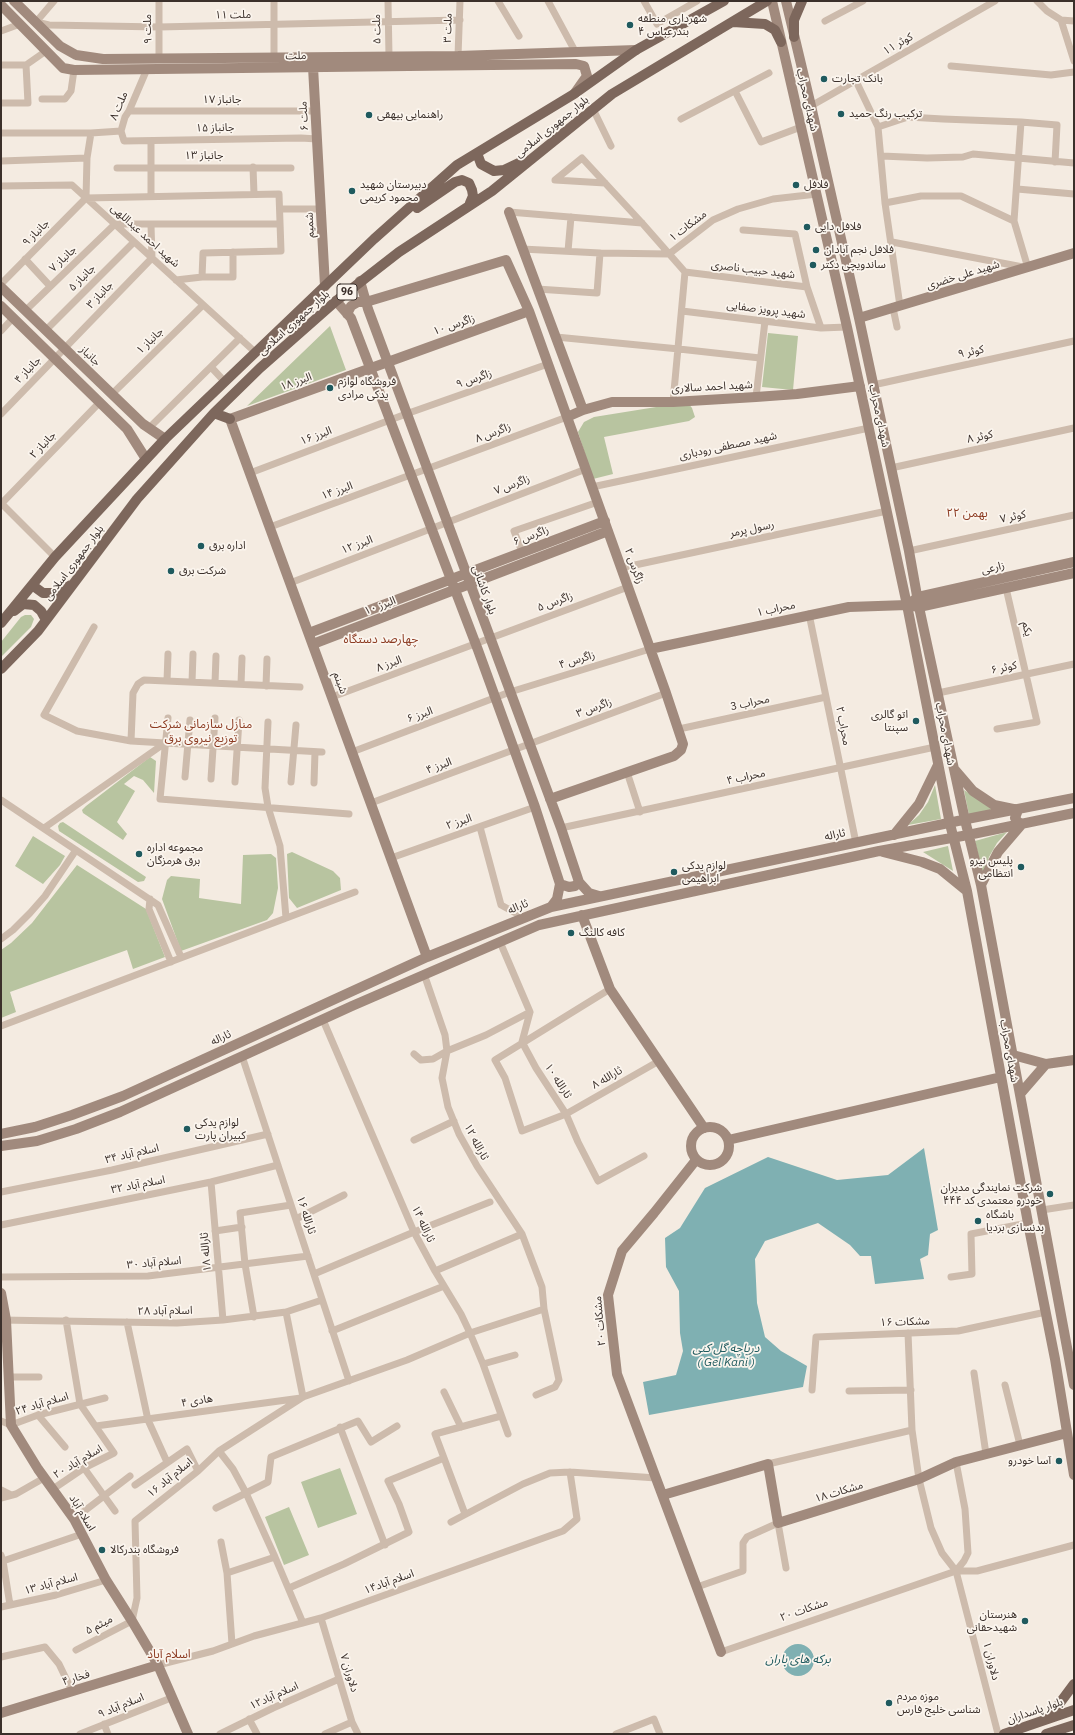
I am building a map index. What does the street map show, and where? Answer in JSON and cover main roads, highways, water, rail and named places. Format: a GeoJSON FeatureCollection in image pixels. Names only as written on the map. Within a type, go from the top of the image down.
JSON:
{"type":"FeatureCollection","features":[{"type":"Feature","properties":{"kind":"main road","name":"ملت"},"geometry":{"type":"LineString","coordinates":[[14,1],[60,46],[76,55],[103,58],[458,56],[636,50]]}},
{"type":"Feature","properties":{"kind":"main road","name":"بلوار جمهوری اسلامی"},"geometry":{"type":"LineString","coordinates":[[3,620],[56,556],[165,439],[325,286],[457,165],[574,94],[636,50],[724,1]]}},
{"type":"Feature","properties":{"kind":"main road","name":"بلوار جمهوری اسلامی"},"geometry":{"type":"LineString","coordinates":[[1,669],[38,631],[137,499],[214,413],[260,368],[336,301],[399,252],[470,203],[492,190],[612,94],[768,1]]}},
{"type":"Feature","properties":{"kind":"main road","name":"شهدای محراب"},"geometry":{"type":"LineString","coordinates":[[772,1],[860,386],[907,604],[950,824],[967,891],[1028,1223],[1046,1312],[1074,1475]]}},
{"type":"Feature","properties":{"kind":"main road"},"geometry":{"type":"LineString","coordinates":[[794,37],[794,20],[802,1]]}},
{"type":"Feature","properties":{"kind":"main road"},"geometry":{"type":"LineString","coordinates":[[774,12],[774,8],[777,3],[782,2],[786,4]]}},
{"type":"Feature","properties":{"kind":"main road","name":"شهدای محراب"},"geometry":{"type":"LineString","coordinates":[[786,4],[812,106],[859,318],[909,551],[918,602],[964,820],[981,885],[1042,1210],[1070,1347],[1074,1385]]}},
{"type":"Feature","properties":{"kind":"main road","name":"ملت"},"geometry":{"type":"LineString","coordinates":[[1,5],[62,68],[74,70],[576,64]]}},
{"type":"Feature","properties":{"kind":"main road"},"geometry":{"type":"LineString","coordinates":[[23,27],[36,22]]}},
{"type":"Feature","properties":{"kind":"main road"},"geometry":{"type":"LineString","coordinates":[[733,22],[765,24],[775,30],[781,42]]}},
{"type":"Feature","properties":{"kind":"main road"},"geometry":{"type":"LineString","coordinates":[[574,94],[587,76],[584,66],[576,64],[576,53]]}},
{"type":"Feature","properties":{"kind":"main road","name":"ملت ۶"},"geometry":{"type":"LineString","coordinates":[[313,67],[318,163]]}},
{"type":"Feature","properties":{"kind":"main road"},"geometry":{"type":"LineString","coordinates":[[478,153],[481,164],[494,171],[504,170],[539,153]]}},
{"type":"Feature","properties":{"kind":"main road","name":"شمیم"},"geometry":{"type":"LineString","coordinates":[[318,163],[325,286]]}},
{"type":"Feature","properties":{"kind":"main road"},"geometry":{"type":"LineString","coordinates":[[387,228],[455,182],[462,180],[469,183],[473,196],[470,203]]}},
{"type":"Feature","properties":{"kind":"main road"},"geometry":{"type":"LineString","coordinates":[[509,212],[583,410]]}},
{"type":"Feature","properties":{"kind":"main road","name":"شهید علی خضری"},"geometry":{"type":"LineString","coordinates":[[859,318],[1074,253]]}},
{"type":"Feature","properties":{"kind":"main road","name":"زاگرس ۲"},"geometry":{"type":"LineString","coordinates":[[366,302],[506,260],[529,311],[679,729],[683,744],[681,750],[674,756],[550,799]]}},
{"type":"Feature","properties":{"kind":"main road","name":"بلوار کاشانی"},"geometry":{"type":"LineString","coordinates":[[360,281],[406,414],[561,828],[579,882]]}},
{"type":"Feature","properties":{"kind":"main road","name":"جانباز"},"geometry":{"type":"LineString","coordinates":[[1,287],[112,394],[149,428],[165,439]]}},
{"type":"Feature","properties":{"kind":"main road"},"geometry":{"type":"LineString","coordinates":[[336,301],[351,318],[451,580],[535,807],[560,884],[557,899],[551,907]]}},
{"type":"Feature","properties":{"kind":"main road"},"geometry":{"type":"LineString","coordinates":[[347,314],[348,310],[354,304],[366,302]]}},
{"type":"Feature","properties":{"kind":"main road"},"geometry":{"type":"LineString","coordinates":[[1,306],[127,429],[146,459]]}},
{"type":"Feature","properties":{"kind":"main road","name":"زاگرس ۱۰"},"geometry":{"type":"LineString","coordinates":[[370,368],[529,311]]}},
{"type":"Feature","properties":{"kind":"main road","name":"البرز ۱۸"},"geometry":{"type":"LineString","coordinates":[[230,419],[370,368]]}},
{"type":"Feature","properties":{"kind":"main road","name":"شهید احمد سالاری"},"geometry":{"type":"LineString","coordinates":[[567,417],[583,410],[612,402],[673,402],[756,397],[797,394],[860,386]]}},
{"type":"Feature","properties":{"kind":"main road"},"geometry":{"type":"LineString","coordinates":[[214,413],[230,419]]}},
{"type":"Feature","properties":{"kind":"main road","name":"شبنم"},"geometry":{"type":"LineString","coordinates":[[230,419],[427,956]]}},
{"type":"Feature","properties":{"kind":"main road","name":"زاگرس ۶"},"geometry":{"type":"LineString","coordinates":[[451,580],[605,521]]}},
{"type":"Feature","properties":{"kind":"main road"},"geometry":{"type":"LineString","coordinates":[[470,585],[608,531]]}},
{"type":"Feature","properties":{"kind":"main road"},"geometry":{"type":"LineString","coordinates":[[522,552],[527,563]]}},
{"type":"Feature","properties":{"kind":"main road","name":"زارعی"},"geometry":{"type":"LineString","coordinates":[[918,602],[1074,562]]}},
{"type":"Feature","properties":{"kind":"main road","name":"زارعی"},"geometry":{"type":"LineString","coordinates":[[918,602],[1006,588],[1074,573]]}},
{"type":"Feature","properties":{"kind":"main road","name":"البرز ۱۰"},"geometry":{"type":"LineString","coordinates":[[309,633],[451,580]]}},
{"type":"Feature","properties":{"kind":"main road"},"geometry":{"type":"LineString","coordinates":[[32,585],[43,593],[55,593],[72,585]]}},
{"type":"Feature","properties":{"kind":"main road","name":"البرز ۱۰"},"geometry":{"type":"LineString","coordinates":[[313,644],[470,585]]}},
{"type":"Feature","properties":{"kind":"main road"},"geometry":{"type":"LineString","coordinates":[[907,604],[918,602]]}},
{"type":"Feature","properties":{"kind":"main road"},"geometry":{"type":"LineString","coordinates":[[3,620],[23,604],[34,605],[41,611],[46,620]]}},
{"type":"Feature","properties":{"kind":"main road","name":"محراب ۱"},"geometry":{"type":"LineString","coordinates":[[650,649],[809,614],[849,607],[907,604]]}},
{"type":"Feature","properties":{"kind":"main road"},"geometry":{"type":"LineString","coordinates":[[894,835],[919,804],[938,765]]}},
{"type":"Feature","properties":{"kind":"main road"},"geometry":{"type":"LineString","coordinates":[[954,768],[973,791],[994,805],[1018,810],[1015,818],[1022,824]]}},
{"type":"Feature","properties":{"kind":"main road","name":"ثاراله"},"geometry":{"type":"LineString","coordinates":[[1,1134],[35,1127],[123,1096],[427,956],[551,907],[1074,798]]}},
{"type":"Feature","properties":{"kind":"main road"},"geometry":{"type":"LineString","coordinates":[[1,1146],[37,1141],[76,1130],[120,1112],[424,974],[539,925],[859,856],[1074,813]]}},
{"type":"Feature","properties":{"kind":"main road"},"geometry":{"type":"LineString","coordinates":[[981,885],[998,852],[1022,824]]}},
{"type":"Feature","properties":{"kind":"main road"},"geometry":{"type":"LineString","coordinates":[[856,843],[859,856]]}},
{"type":"Feature","properties":{"kind":"main road"},"geometry":{"type":"LineString","coordinates":[[879,852],[922,862],[940,869],[967,891]]}},
{"type":"Feature","properties":{"kind":"main road"},"geometry":{"type":"LineString","coordinates":[[560,884],[569,887],[575,886],[579,882],[589,892],[599,896]]}},
{"type":"Feature","properties":{"kind":"main road"},"geometry":{"type":"LineString","coordinates":[[582,915],[610,989],[704,1128]]}},
{"type":"Feature","properties":{"kind":"main road"},"geometry":{"type":"LineString","coordinates":[[1013,1055],[1046,1064],[1074,1060]]}},
{"type":"Feature","properties":{"kind":"main road"},"geometry":{"type":"LineString","coordinates":[[1020,1094],[1046,1064]]}},
{"type":"Feature","properties":{"kind":"main road"},"geometry":{"type":"LineString","coordinates":[[169,1075],[175,1088]]}},
{"type":"Feature","properties":{"kind":"main road"},"geometry":{"type":"LineString","coordinates":[[728,1140],[1001,1077]]}},
{"type":"Feature","properties":{"kind":"main road"},"geometry":{"type":"LineString","coordinates":[[709,1127],[718,1129],[726,1136],[728,1140],[729,1146],[727,1156],[720,1163],[710,1166],[700,1163],[691,1152],[691,1142],[695,1133],[704,1128],[709,1127]]}},
{"type":"Feature","properties":{"kind":"main road","name":"مشکات ۲۰"},"geometry":{"type":"LineString","coordinates":[[696,1160],[622,1252],[608,1295],[617,1374],[721,1652]]}},
{"type":"Feature","properties":{"kind":"main road"},"geometry":{"type":"LineString","coordinates":[[1,1293],[8,1377],[6,1423]]}},
{"type":"Feature","properties":{"kind":"main road","name":"اسلام آباد"},"geometry":{"type":"LineString","coordinates":[[6,1423],[74,1519],[106,1580],[158,1665],[170,1698],[188,1734]]}},
{"type":"Feature","properties":{"kind":"main road","name":"مشکات ۱۸"},"geometry":{"type":"LineString","coordinates":[[663,1495],[768,1464],[778,1522],[919,1480],[956,1462],[1067,1433]]}},
{"type":"Feature","properties":{"kind":"main road","name":"فخار ۴"},"geometry":{"type":"LineString","coordinates":[[1,1713],[158,1665]]}},
{"type":"Feature","properties":{"kind":"main road"},"geometry":{"type":"LineString","coordinates":[[1048,1719],[1074,1684]]}},
{"type":"Feature","properties":{"kind":"main road","name":"بلوار پاسداران"},"geometry":{"type":"LineString","coordinates":[[1004,1734],[1074,1710]]}},
{"type":"Feature","properties":{"kind":"main road"},"geometry":{"type":"LineString","coordinates":[[1046,1734],[1072,1727]]}},
{"type":"Feature","properties":{"kind":"water","name":"دریاچه گل کنی ( Gel Kani )"},"geometry":{"type":"Polygon","coordinates":[[[924,1148],[938,1230],[930,1234],[928,1255],[920,1259],[924,1279],[875,1284],[871,1256],[860,1256],[850,1245],[818,1223],[765,1241],[755,1259],[757,1303],[765,1337],[781,1351],[807,1366],[803,1387],[649,1415],[643,1382],[676,1375],[683,1351],[680,1333],[679,1291],[666,1267],[665,1238],[680,1228],[705,1188],[768,1157],[837,1180],[888,1175],[924,1148]]]}},
{"type":"Feature","properties":{"kind":"water","name":"برکه های باران"},"geometry":{"type":"Polygon","coordinates":[[[798,1644],[804,1645],[811,1651],[814,1660],[813,1666],[807,1673],[798,1676],[792,1675],[785,1669],[782,1660],[783,1654],[789,1647],[798,1644]]]}},
{"type":"Feature","properties":{"kind":"place","name":"شهرداری منطقه ۴ بندرعباس"},"geometry":{"type":"Point","coordinates":[630,25]}},
{"type":"Feature","properties":{"kind":"place","name":"بانک تجارت"},"geometry":{"type":"Point","coordinates":[824,79]}},
{"type":"Feature","properties":{"kind":"place","name":"ترکیب رنگ حمید"},"geometry":{"type":"Point","coordinates":[841,114]}},
{"type":"Feature","properties":{"kind":"place","name":"راهنمایی بیهقی"},"geometry":{"type":"Point","coordinates":[369,115]}},
{"type":"Feature","properties":{"kind":"place","name":"فلافل"},"geometry":{"type":"Point","coordinates":[796,185]}},
{"type":"Feature","properties":{"kind":"place","name":"دبیرستان شهید محمود کریمی"},"geometry":{"type":"Point","coordinates":[352,191]}},
{"type":"Feature","properties":{"kind":"place","name":"فلافل دایی"},"geometry":{"type":"Point","coordinates":[807,227]}},
{"type":"Feature","properties":{"kind":"place","name":"فلافل نجم آبادان"},"geometry":{"type":"Point","coordinates":[816,250]}},
{"type":"Feature","properties":{"kind":"place","name":"ساندویچی دکتر"},"geometry":{"type":"Point","coordinates":[813,265]}},
{"type":"Feature","properties":{"kind":"place","name":"فروشگاه لوازم یدکی مرادی"},"geometry":{"type":"Point","coordinates":[330,388]}},
{"type":"Feature","properties":{"kind":"place","name":"اداره برق"},"geometry":{"type":"Point","coordinates":[201,546]}},
{"type":"Feature","properties":{"kind":"place","name":"شرکت برق"},"geometry":{"type":"Point","coordinates":[171,571]}},
{"type":"Feature","properties":{"kind":"place","name":"اتو گالری سپنتا"},"geometry":{"type":"Point","coordinates":[916,721]}},
{"type":"Feature","properties":{"kind":"place","name":"مجموعه اداره برق هرمزگان"},"geometry":{"type":"Point","coordinates":[139,854]}},
{"type":"Feature","properties":{"kind":"place","name":"پلیس نیرو انتظامی"},"geometry":{"type":"Point","coordinates":[1021,867]}},
{"type":"Feature","properties":{"kind":"place","name":"لوازم یدکی ابراهیمی"},"geometry":{"type":"Point","coordinates":[674,872]}},
{"type":"Feature","properties":{"kind":"place","name":"کافه کالنگ"},"geometry":{"type":"Point","coordinates":[571,933]}},
{"type":"Feature","properties":{"kind":"place","name":"لوازم یدکی کبیران پارت"},"geometry":{"type":"Point","coordinates":[187,1129]}},
{"type":"Feature","properties":{"kind":"place","name":"شرکت نمایندگی مدیران خودرو معتمدی کد ۴۴۴"},"geometry":{"type":"Point","coordinates":[1050,1194]}},
{"type":"Feature","properties":{"kind":"place","name":"باشگاه بدنسازی بردیا"},"geometry":{"type":"Point","coordinates":[978,1221]}},
{"type":"Feature","properties":{"kind":"place","name":"آسا خودرو"},"geometry":{"type":"Point","coordinates":[1059,1461]}},
{"type":"Feature","properties":{"kind":"place","name":"فروشگاه بندرکالا"},"geometry":{"type":"Point","coordinates":[102,1550]}},
{"type":"Feature","properties":{"kind":"place","name":"هنرستان شهیدحقانی"},"geometry":{"type":"Point","coordinates":[1025,1621]}},
{"type":"Feature","properties":{"kind":"place","name":"موزه مردم شناسی خلیج فارس"},"geometry":{"type":"Point","coordinates":[889,1703]}},
{"type":"Feature","properties":{"kind":"district","name":"۲۲ بهمن"},"geometry":{"type":"Point","coordinates":[967,514]}},
{"type":"Feature","properties":{"kind":"district","name":"چهارصد دستگاه"},"geometry":{"type":"Point","coordinates":[381,640]}},
{"type":"Feature","properties":{"kind":"district","name":"منازل سازمانی شرکت توزیع نیروی برق"},"geometry":{"type":"Point","coordinates":[201,732]}},
{"type":"Feature","properties":{"kind":"district","name":"اسلام آباد"},"geometry":{"type":"Point","coordinates":[169,1655]}}]}
